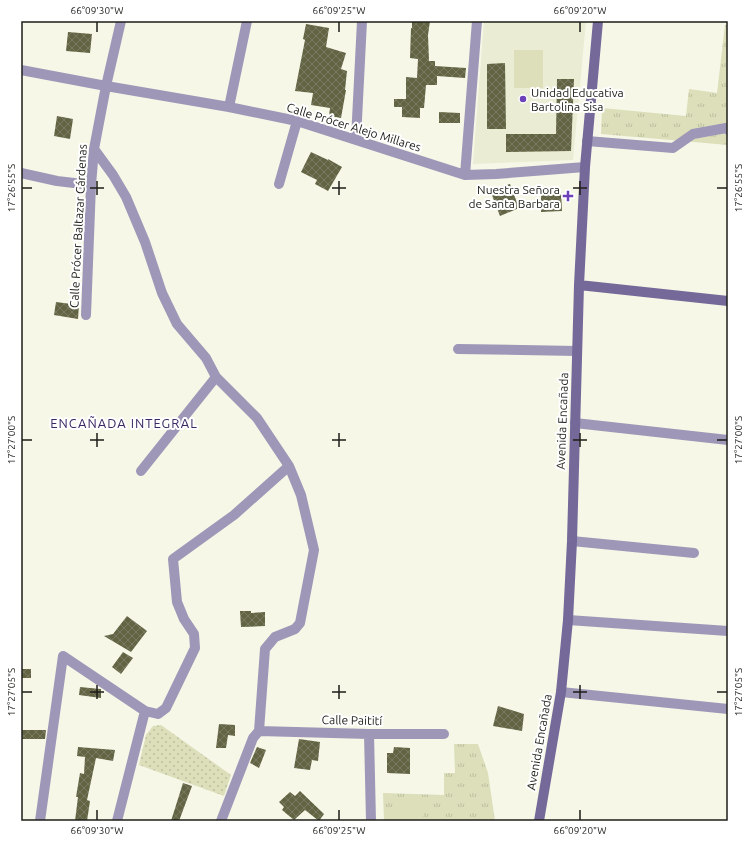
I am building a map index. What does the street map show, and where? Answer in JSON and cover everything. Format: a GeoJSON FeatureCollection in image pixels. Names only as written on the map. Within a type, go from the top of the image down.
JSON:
{"type":"FeatureCollection","features":[{"type":"Feature","properties":{"kind":"main road","name":"Avenida Encañada"},"geometry":{"type":"LineString","coordinates":[[539,821],[561,692],[568,620],[572,541],[579,285],[585,167],[598,21]]}},
{"type":"Feature","properties":{"kind":"main road"},"geometry":{"type":"LineString","coordinates":[[579,285],[728,301]]}},
{"type":"Feature","properties":{"kind":"street","name":"Calle Prócer Baltazar Cárdenas"},"geometry":{"type":"LineString","coordinates":[[86,315],[91,185],[94,149],[106,86],[121,21]]}},
{"type":"Feature","properties":{"kind":"street"},"geometry":{"type":"LineString","coordinates":[[229,107],[247,21]]}},
{"type":"Feature","properties":{"kind":"street"},"geometry":{"type":"LineString","coordinates":[[356,139],[362,21]]}},
{"type":"Feature","properties":{"kind":"street"},"geometry":{"type":"LineString","coordinates":[[465,175],[477,21]]}},
{"type":"Feature","properties":{"kind":"street","name":"Calle Prócer Alejo Millares"},"geometry":{"type":"LineString","coordinates":[[21,70],[229,107],[297,121],[465,175],[585,167]]}},
{"type":"Feature","properties":{"kind":"street"},"geometry":{"type":"LineString","coordinates":[[279,184],[297,121]]}},
{"type":"Feature","properties":{"kind":"street"},"geometry":{"type":"LineString","coordinates":[[587,141],[673,148],[693,134],[726,128],[728,130]]}},
{"type":"Feature","properties":{"kind":"street"},"geometry":{"type":"LineString","coordinates":[[94,149],[113,175],[126,197],[145,242],[162,293],[177,324],[206,358],[216,377],[257,418],[289,466],[301,495],[314,550],[300,623],[295,629],[275,637],[265,649],[259,731],[253,738],[221,821]]}},
{"type":"Feature","properties":{"kind":"street"},"geometry":{"type":"LineString","coordinates":[[21,173],[56,181],[91,185]]}},
{"type":"Feature","properties":{"kind":"street"},"geometry":{"type":"LineString","coordinates":[[458,349],[577,351]]}},
{"type":"Feature","properties":{"kind":"street"},"geometry":{"type":"LineString","coordinates":[[141,471],[216,377]]}},
{"type":"Feature","properties":{"kind":"street"},"geometry":{"type":"LineString","coordinates":[[575,424],[728,440]]}},
{"type":"Feature","properties":{"kind":"street"},"geometry":{"type":"LineString","coordinates":[[40,821],[63,656],[145,712],[158,714],[166,708],[195,648],[194,634],[184,619],[177,602],[173,559],[234,515],[289,466]]}},
{"type":"Feature","properties":{"kind":"street"},"geometry":{"type":"LineString","coordinates":[[572,541],[694,553]]}},
{"type":"Feature","properties":{"kind":"street"},"geometry":{"type":"LineString","coordinates":[[568,620],[728,631]]}},
{"type":"Feature","properties":{"kind":"street"},"geometry":{"type":"LineString","coordinates":[[561,692],[728,709]]}},
{"type":"Feature","properties":{"kind":"street"},"geometry":{"type":"LineString","coordinates":[[117,821],[145,712]]}},
{"type":"Feature","properties":{"kind":"street","name":"Calle Paitití"},"geometry":{"type":"LineString","coordinates":[[259,731],[369,734],[444,734]]}},
{"type":"Feature","properties":{"kind":"street"},"geometry":{"type":"LineString","coordinates":[[369,734],[371,821]]}},
{"type":"Feature","properties":{"kind":"shaded area"},"geometry":{"type":"Polygon","coordinates":[[[484,21],[586,21],[573,160],[473,164],[484,21]]]}},
{"type":"Feature","properties":{"kind":"green space"},"geometry":{"type":"Polygon","coordinates":[[[725,25],[728,25],[728,145],[601,134],[602,108],[686,116],[689,89],[717,93],[725,25]]]}},
{"type":"Feature","properties":{"kind":"green space"},"geometry":{"type":"Polygon","coordinates":[[[514,50],[543,50],[543,88],[514,88],[514,50]]]}},
{"type":"Feature","properties":{"kind":"green space"},"geometry":{"type":"Polygon","coordinates":[[[161,725],[231,775],[224,796],[139,765],[146,735],[153,726],[161,725]]]}},
{"type":"Feature","properties":{"kind":"green space"},"geometry":{"type":"Polygon","coordinates":[[[454,744],[478,744],[488,773],[495,821],[384,821],[383,793],[444,795],[444,773],[455,773],[454,744]]]}},
{"type":"Feature","properties":{"kind":"green space"},"geometry":{"type":"Polygon","coordinates":[[[397,798],[423,798],[423,821],[397,821],[397,798]]]}},
{"type":"Feature","properties":{"kind":"building"},"geometry":{"type":"Polygon","coordinates":[[[412,21],[430,21],[428,35],[429,61],[435,61],[435,66],[466,68],[465,78],[437,76],[437,85],[426,85],[424,108],[420,108],[420,118],[402,117],[402,107],[394,107],[394,99],[406,99],[406,77],[417,78],[418,59],[410,58],[412,21]]]}},
{"type":"Feature","properties":{"kind":"building"},"geometry":{"type":"Polygon","coordinates":[[[306,24],[329,28],[326,47],[346,53],[341,69],[347,71],[346,90],[341,118],[329,116],[330,108],[311,105],[313,93],[295,91],[305,40],[303,39],[306,24]]]}},
{"type":"Feature","properties":{"kind":"building"},"geometry":{"type":"Polygon","coordinates":[[[68,32],[92,34],[90,53],[66,51],[68,32]]]}},
{"type":"Feature","properties":{"kind":"building"},"geometry":{"type":"Polygon","coordinates":[[[505,63],[506,129],[487,129],[487,64],[505,63]]]}},
{"type":"Feature","properties":{"kind":"building"},"geometry":{"type":"Polygon","coordinates":[[[557,79],[574,79],[571,151],[506,152],[506,134],[556,134],[557,79]]]}},
{"type":"Feature","properties":{"kind":"building"},"geometry":{"type":"Polygon","coordinates":[[[439,112],[460,113],[460,123],[439,123],[439,112]]]}},
{"type":"Feature","properties":{"kind":"building"},"geometry":{"type":"Polygon","coordinates":[[[57,116],[73,119],[70,139],[54,136],[57,116]]]}},
{"type":"Feature","properties":{"kind":"building"},"geometry":{"type":"Polygon","coordinates":[[[311,152],[342,167],[328,191],[315,184],[317,180],[301,172],[311,152]]]}},
{"type":"Feature","properties":{"kind":"building"},"geometry":{"type":"Polygon","coordinates":[[[510,184],[519,208],[500,216],[490,190],[510,184]]]}},
{"type":"Feature","properties":{"kind":"building"},"geometry":{"type":"Polygon","coordinates":[[[561,191],[562,211],[541,212],[541,192],[561,191]]]}},
{"type":"Feature","properties":{"kind":"building"},"geometry":{"type":"Polygon","coordinates":[[[56,302],[79,305],[78,319],[54,315],[56,302]]]}},
{"type":"Feature","properties":{"kind":"building"},"geometry":{"type":"Polygon","coordinates":[[[240,611],[251,611],[251,613],[265,612],[265,626],[241,627],[240,611]]]}},
{"type":"Feature","properties":{"kind":"building"},"geometry":{"type":"Polygon","coordinates":[[[127,616],[147,631],[131,652],[104,636],[113,634],[127,616]]]}},
{"type":"Feature","properties":{"kind":"building"},"geometry":{"type":"Polygon","coordinates":[[[123,652],[133,658],[121,674],[112,667],[123,652]]]}},
{"type":"Feature","properties":{"kind":"building"},"geometry":{"type":"Polygon","coordinates":[[[21,669],[31,669],[31,678],[21,678],[21,669]]]}},
{"type":"Feature","properties":{"kind":"building"},"geometry":{"type":"Polygon","coordinates":[[[80,687],[101,689],[101,698],[79,695],[80,687]]]}},
{"type":"Feature","properties":{"kind":"building"},"geometry":{"type":"Polygon","coordinates":[[[498,706],[524,714],[522,731],[493,726],[498,706]]]}},
{"type":"Feature","properties":{"kind":"building"},"geometry":{"type":"Polygon","coordinates":[[[219,724],[235,725],[235,736],[228,735],[226,748],[216,748],[219,724]]]}},
{"type":"Feature","properties":{"kind":"building"},"geometry":{"type":"Polygon","coordinates":[[[21,730],[46,730],[45,739],[21,739],[21,730]]]}},
{"type":"Feature","properties":{"kind":"building"},"geometry":{"type":"Polygon","coordinates":[[[299,739],[320,742],[318,761],[312,760],[310,770],[294,768],[299,739]]]}},
{"type":"Feature","properties":{"kind":"building"},"geometry":{"type":"Polygon","coordinates":[[[78,747],[115,750],[113,761],[96,758],[87,800],[90,801],[87,821],[75,821],[78,797],[76,797],[80,773],[84,774],[85,757],[77,756],[78,747]]]}},
{"type":"Feature","properties":{"kind":"building"},"geometry":{"type":"Polygon","coordinates":[[[257,747],[266,750],[259,768],[250,763],[257,747]]]}},
{"type":"Feature","properties":{"kind":"building"},"geometry":{"type":"Polygon","coordinates":[[[394,747],[410,748],[410,774],[387,773],[387,753],[393,753],[394,747]]]}},
{"type":"Feature","properties":{"kind":"building"},"geometry":{"type":"Polygon","coordinates":[[[183,783],[192,786],[179,821],[171,821],[183,783]]]}},
{"type":"Feature","properties":{"kind":"building"},"geometry":{"type":"Polygon","coordinates":[[[300,791],[324,814],[319,821],[305,810],[294,820],[282,810],[284,807],[279,802],[290,792],[295,796],[300,791]]]}},
{"type":"Feature","properties":{"kind":"place","name":"Unidad Educativa Bartolina Sisa"},"geometry":{"type":"Point","coordinates":[523,99]}},
{"type":"Feature","properties":{"kind":"place","name":"Nuestra Señora de Santa Barbara"},"geometry":{"type":"Point","coordinates":[568,196]}},
{"type":"Feature","properties":{"kind":"district","name":"ENCAÑADA INTEGRAL"},"geometry":{"type":"Point","coordinates":[124,423]}}]}
